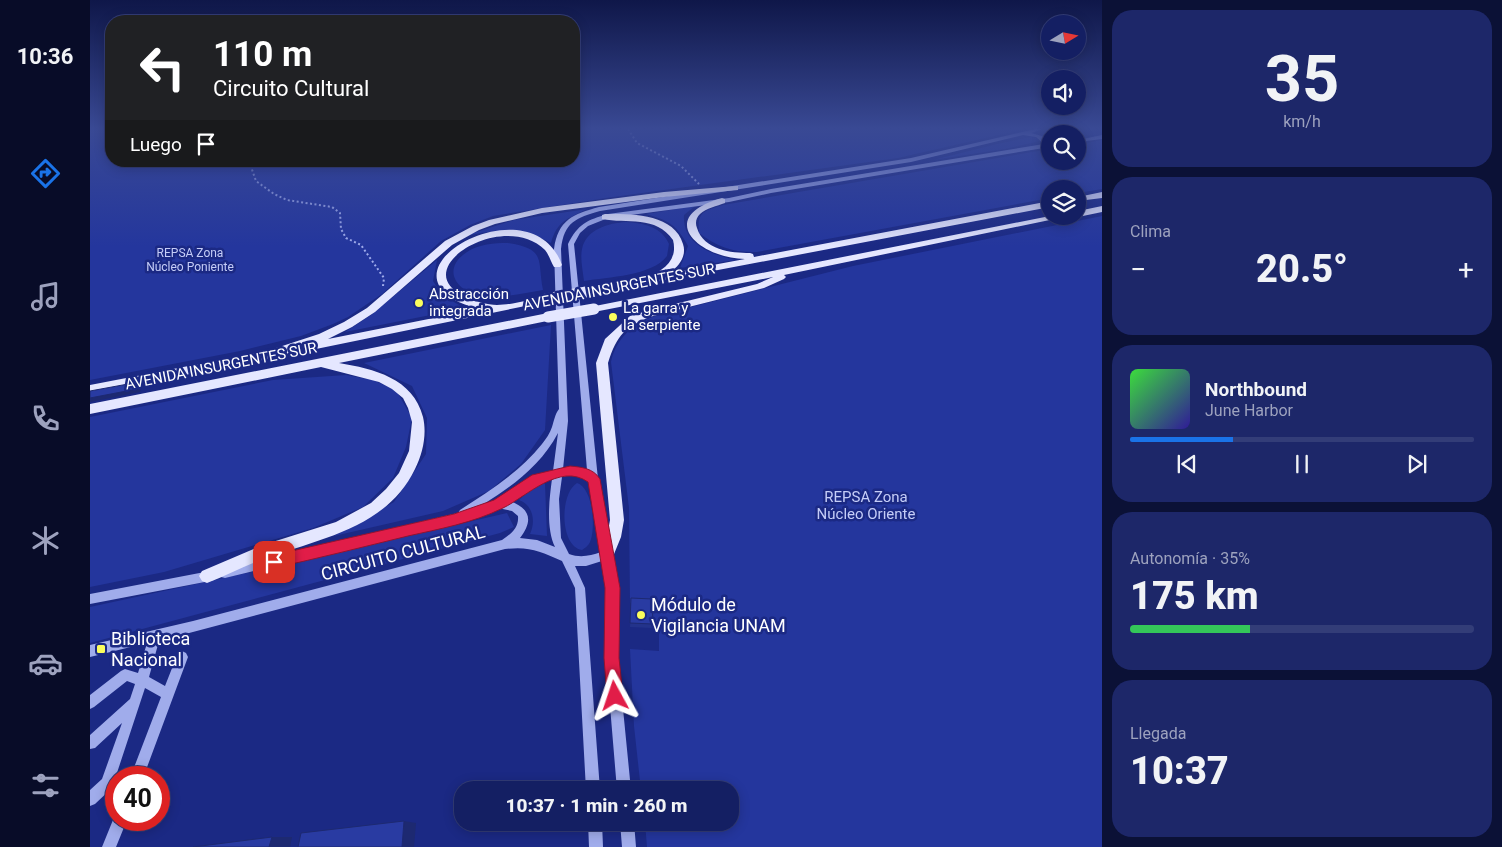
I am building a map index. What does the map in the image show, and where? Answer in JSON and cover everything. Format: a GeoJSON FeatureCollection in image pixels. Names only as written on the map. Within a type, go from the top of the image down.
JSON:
{"type":"FeatureCollection","features":[{"type":"Feature","properties":{"kind":"main road"},"geometry":{"type":"LineString","coordinates":[[271,354],[346,326],[372,310],[450,242],[483,225],[514,216],[571,207],[703,190],[735,188]]}},
{"type":"Feature","properties":{"kind":"main road"},"geometry":{"type":"LineString","coordinates":[[1086,197],[1102,194]]}},
{"type":"Feature","properties":{"kind":"main road"},"geometry":{"type":"LineString","coordinates":[[722,201],[700,210],[692,218],[691,224],[694,234],[707,246],[724,254],[744,256],[802,252]]}},
{"type":"Feature","properties":{"kind":"main road","name":"AVENIDA INSURGENTES SUR"},"geometry":{"type":"LineString","coordinates":[[90,389],[505,307],[1041,206]]}},
{"type":"Feature","properties":{"kind":"main road"},"geometry":{"type":"LineString","coordinates":[[1086,212],[1102,209]]}},
{"type":"Feature","properties":{"kind":"main road"},"geometry":{"type":"LineString","coordinates":[[605,217],[630,217],[654,222],[668,229],[677,240],[681,250],[677,262],[661,275],[640,282]]}},
{"type":"Feature","properties":{"kind":"main road","name":"AVENIDA INSURGENTES SUR"},"geometry":{"type":"LineString","coordinates":[[94,409],[548,317],[1041,221]]}},
{"type":"Feature","properties":{"kind":"main road"},"geometry":{"type":"LineString","coordinates":[[505,307],[470,304],[459,299],[446,289],[442,281],[441,272],[445,261],[451,253],[460,246],[479,238],[499,234],[517,234],[530,237],[545,245],[552,252],[557,265]]}},
{"type":"Feature","properties":{"kind":"main road"},"geometry":{"type":"LineString","coordinates":[[607,554],[614,537],[617,520],[602,363],[609,342],[625,325],[645,315],[760,286],[775,280],[793,269]]}},
{"type":"Feature","properties":{"kind":"main road"},"geometry":{"type":"LineString","coordinates":[[207,576],[249,557],[317,536],[356,521],[388,496],[410,466],[416,453],[418,423],[414,406],[404,392],[388,381],[370,373],[317,364]]}},
{"type":"Feature","properties":{"kind":"street"},"geometry":{"type":"LineString","coordinates":[[592,781],[580,588],[556,538],[554,499],[564,421],[557,265],[557,241],[561,231],[567,224],[599,209],[858,169]]}},
{"type":"Feature","properties":{"kind":"street"},"geometry":{"type":"LineString","coordinates":[[623,781],[612,658],[612,588],[593,479],[571,244],[577,230],[591,220],[605,217],[722,201],[914,169]]}},
{"type":"Feature","properties":{"kind":"street"},"geometry":{"type":"LineString","coordinates":[[454,519],[518,474],[537,456],[551,437],[560,418],[563,397]]}},
{"type":"Feature","properties":{"kind":"street","name":"CIRCUITO CULTURAL"},"geometry":{"type":"LineString","coordinates":[[90,599],[207,576],[454,519],[498,504],[536,479],[570,471],[583,472],[593,479]]}},
{"type":"Feature","properties":{"kind":"street"},"geometry":{"type":"LineString","coordinates":[[498,504],[515,506],[524,518],[522,529],[505,544]]}},
{"type":"Feature","properties":{"kind":"street","name":"CIRCUITO CULTURAL"},"geometry":{"type":"LineString","coordinates":[[90,651],[155,636],[505,544],[532,544],[568,560],[582,562],[595,560],[607,554]]}},
{"type":"Feature","properties":{"kind":"street"},"geometry":{"type":"LineString","coordinates":[[90,799],[108,783],[143,680],[155,636]]}},
{"type":"Feature","properties":{"kind":"street"},"geometry":{"type":"LineString","coordinates":[[141,766],[182,657]]}},
{"type":"Feature","properties":{"kind":"street"},"geometry":{"type":"LineString","coordinates":[[90,703],[125,675],[143,680],[168,694]]}},
{"type":"Feature","properties":{"kind":"street"},"geometry":{"type":"LineString","coordinates":[[90,743],[135,703]]}},
{"type":"Feature","properties":{"kind":"street"},"geometry":{"type":"LineString","coordinates":[[110,845],[116,831]]}},
{"type":"Feature","properties":{"kind":"street"},"geometry":{"type":"LineString","coordinates":[[595,831],[596,847]]}},
{"type":"Feature","properties":{"kind":"street"},"geometry":{"type":"LineString","coordinates":[[628,831],[629,847]]}},
{"type":"Feature","properties":{"kind":"path"},"geometry":{"type":"LineString","coordinates":[[252,169],[256,181],[274,194],[293,201],[332,207],[340,213],[342,229],[346,238],[361,245],[384,278],[382,288],[388,296]]}},
{"type":"Feature","properties":{"kind":"path"},"geometry":{"type":"LineString","coordinates":[[684,169],[703,190]]}},
{"type":"Feature","properties":{"kind":"green space","name":"REPSA Zona Núcleo Poniente"},"geometry":{"type":"Polygon","coordinates":[[[90,169],[821,169],[606,198],[493,216],[470,225],[441,241],[382,294],[348,317],[333,324],[301,336],[240,351],[90,380],[90,169]]]}},
{"type":"Feature","properties":{"kind":"green space"},"geometry":{"type":"Polygon","coordinates":[[[936,169],[1102,169],[1102,189],[1086,192],[1086,180],[1041,180],[1041,200],[757,252],[726,248],[699,233],[699,220],[701,216],[711,209],[723,205],[936,169]]]}},
{"type":"Feature","properties":{"kind":"green space"},"geometry":{"type":"Polygon","coordinates":[[[695,206],[684,215],[688,234],[693,241],[717,255],[736,260],[680,268],[688,246],[684,239],[671,224],[646,214],[695,206]]]}},
{"type":"Feature","properties":{"kind":"green space"},"geometry":{"type":"Polygon","coordinates":[[[587,209],[568,218],[560,225],[551,243],[528,234],[508,231],[464,236],[514,220],[587,209]]]}},
{"type":"Feature","properties":{"kind":"green space","name":"REPSA Zona Núcleo Oriente"},"geometry":{"type":"Polygon","coordinates":[[[1102,216],[1102,847],[647,847],[646,831],[739,831],[739,781],[640,781],[634,726],[630,649],[659,651],[659,629],[652,628],[651,604],[630,603],[629,508],[611,362],[621,340],[631,329],[652,317],[853,266],[1057,225],[1086,225],[1086,219],[1102,216]]]}},
{"type":"Feature","properties":{"kind":"green space"},"geometry":{"type":"Polygon","coordinates":[[[626,222],[639,223],[651,227],[662,234],[669,244],[667,256],[660,263],[640,272],[584,281],[581,253],[588,236],[599,228],[626,222]]]}},
{"type":"Feature","properties":{"kind":"green space"},"geometry":{"type":"Polygon","coordinates":[[[508,243],[529,249],[535,253],[540,264],[543,290],[489,297],[473,294],[459,285],[453,272],[459,259],[467,252],[476,247],[508,243]]]}},
{"type":"Feature","properties":{"kind":"green space"},"geometry":{"type":"Polygon","coordinates":[[[437,260],[433,281],[447,297],[466,308],[345,332],[371,315],[437,260]]]}},
{"type":"Feature","properties":{"kind":"green space"},"geometry":{"type":"Polygon","coordinates":[[[551,325],[545,430],[521,464],[489,491],[443,511],[334,536],[394,502],[426,454],[427,418],[412,386],[364,363],[551,325]]]}},
{"type":"Feature","properties":{"kind":"green space"},"geometry":{"type":"Polygon","coordinates":[[[346,375],[373,380],[396,390],[412,418],[406,447],[393,478],[363,507],[313,528],[164,572],[90,587],[90,417],[273,380],[346,375]]]}},
{"type":"Feature","properties":{"kind":"green space"},"geometry":{"type":"Polygon","coordinates":[[[539,482],[545,484],[547,536],[530,534],[533,524],[532,514],[524,502],[519,500],[539,482]]]}},
{"type":"Feature","properties":{"kind":"green space"},"geometry":{"type":"Polygon","coordinates":[[[577,483],[587,492],[593,518],[590,542],[582,550],[575,547],[569,540],[564,520],[567,498],[571,489],[577,483]]]}},
{"type":"Feature","properties":{"kind":"green space"},"geometry":{"type":"Polygon","coordinates":[[[507,513],[514,527],[500,533],[90,643],[90,607],[507,513]]]}},
{"type":"Feature","properties":{"kind":"building"},"geometry":{"type":"Polygon","coordinates":[[[139,382],[137,389],[90,398],[90,391],[139,382]]]}},
{"type":"Feature","properties":{"kind":"building","name":"Módulo de Vigilancia UNAM"},"geometry":{"type":"Polygon","coordinates":[[[631,598],[652,599],[653,624],[630,623],[631,598]]]}},
{"type":"Feature","properties":{"kind":"building"},"geometry":{"type":"Polygon","coordinates":[[[404,821],[402,847],[298,847],[301,833],[404,821]]]}},
{"type":"Feature","properties":{"kind":"building"},"geometry":{"type":"Polygon","coordinates":[[[272,837],[269,847],[193,847],[272,837]]]}},
{"type":"Feature","properties":{"kind":"place","name":"Abstracción integrada"},"geometry":{"type":"Point","coordinates":[419,303]}},
{"type":"Feature","properties":{"kind":"place","name":"La garra y la serpiente"},"geometry":{"type":"Point","coordinates":[613,317]}},
{"type":"Feature","properties":{"kind":"place","name":"Módulo de Vigilancia UNAM"},"geometry":{"type":"Point","coordinates":[641,615]}},
{"type":"Feature","properties":{"kind":"place","name":"Biblioteca Nacional"},"geometry":{"type":"Point","coordinates":[101,649]}},
{"type":"Feature","properties":{"kind":"route"},"geometry":{"type":"LineString","coordinates":[[274,562],[454,519],[498,504],[536,479],[570,471],[583,472],[593,479],[612,588],[612,658],[615,696]]}}]}
